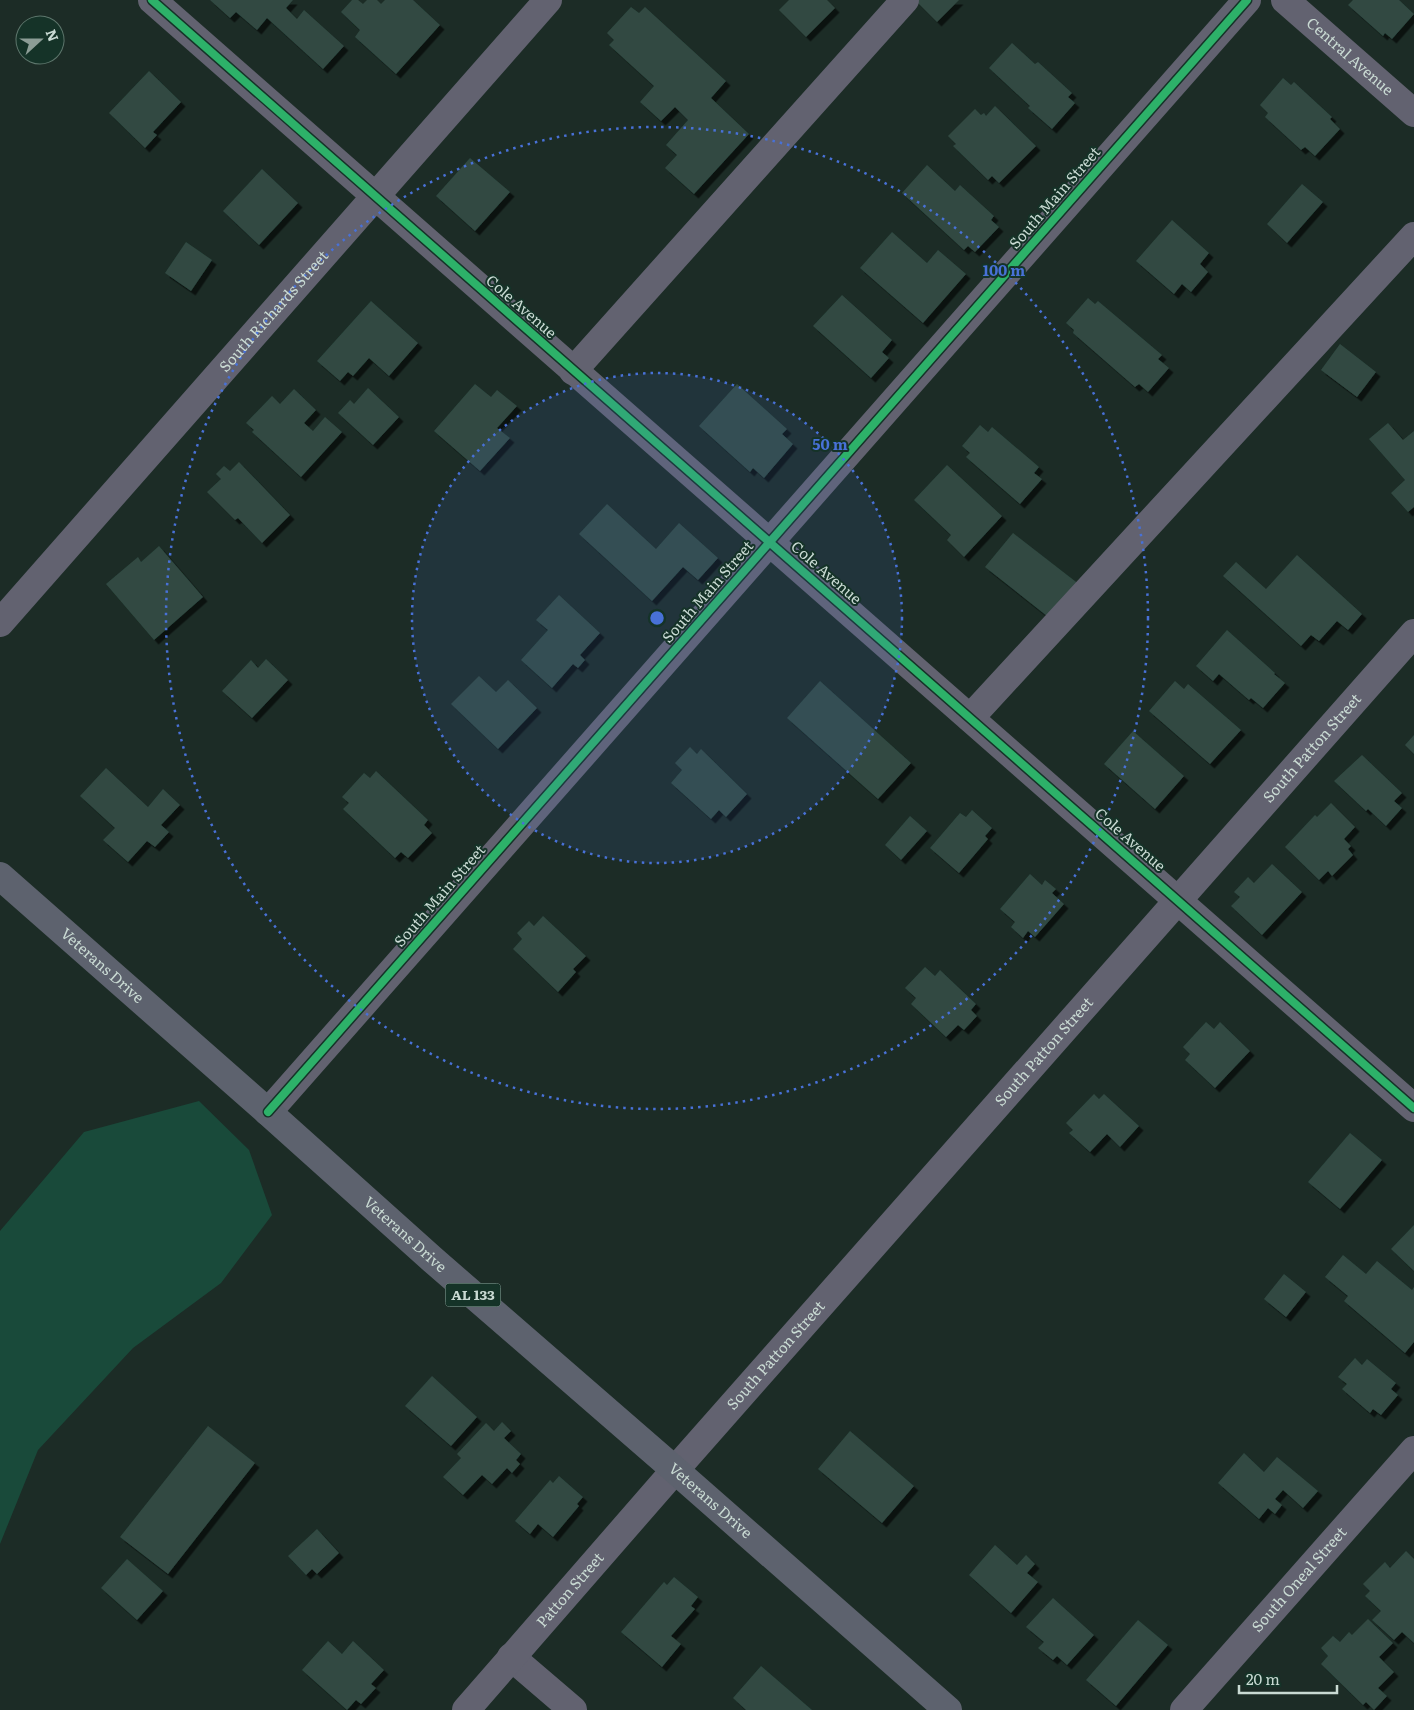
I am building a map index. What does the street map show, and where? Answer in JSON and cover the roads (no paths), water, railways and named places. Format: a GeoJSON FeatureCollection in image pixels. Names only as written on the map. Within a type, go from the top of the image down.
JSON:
{"type":"FeatureCollection","features":[{"type":"Feature","properties":{"kind":"main road","name":"Veterans Drive"},"geometry":{"type":"LineString","coordinates":[[0,876],[433,1260],[948,1710]]}},
{"type":"Feature","properties":{"kind":"street","name":"South Richards Street"},"geometry":{"type":"LineString","coordinates":[[0,623],[548,0]]}},
{"type":"Feature","properties":{"kind":"street"},"geometry":{"type":"LineString","coordinates":[[573,371],[905,0]]}},
{"type":"Feature","properties":{"kind":"street","name":"South Main Street"},"geometry":{"type":"LineString","coordinates":[[268,1112],[1247,0]]}},
{"type":"Feature","properties":{"kind":"street","name":"Central Avenue"},"geometry":{"type":"LineString","coordinates":[[1286,0],[1414,113]]}},
{"type":"Feature","properties":{"kind":"street","name":"Cole Avenue"},"geometry":{"type":"LineString","coordinates":[[163,4],[375,196],[573,371],[1414,1108]]}},
{"type":"Feature","properties":{"kind":"street"},"geometry":{"type":"LineString","coordinates":[[970,718],[1414,236]]}},
{"type":"Feature","properties":{"kind":"street","name":"South Patton Street"},"geometry":{"type":"LineString","coordinates":[[675,1470],[1414,634]]}},
{"type":"Feature","properties":{"kind":"street","name":"South Oneal Street"},"geometry":{"type":"LineString","coordinates":[[1184,1710],[1414,1450]]}},
{"type":"Feature","properties":{"kind":"street","name":"Patton Street"},"geometry":{"type":"LineString","coordinates":[[466,1710],[675,1470]]}},
{"type":"Feature","properties":{"kind":"street"},"geometry":{"type":"LineString","coordinates":[[511,1657],[573,1710]]}}]}
